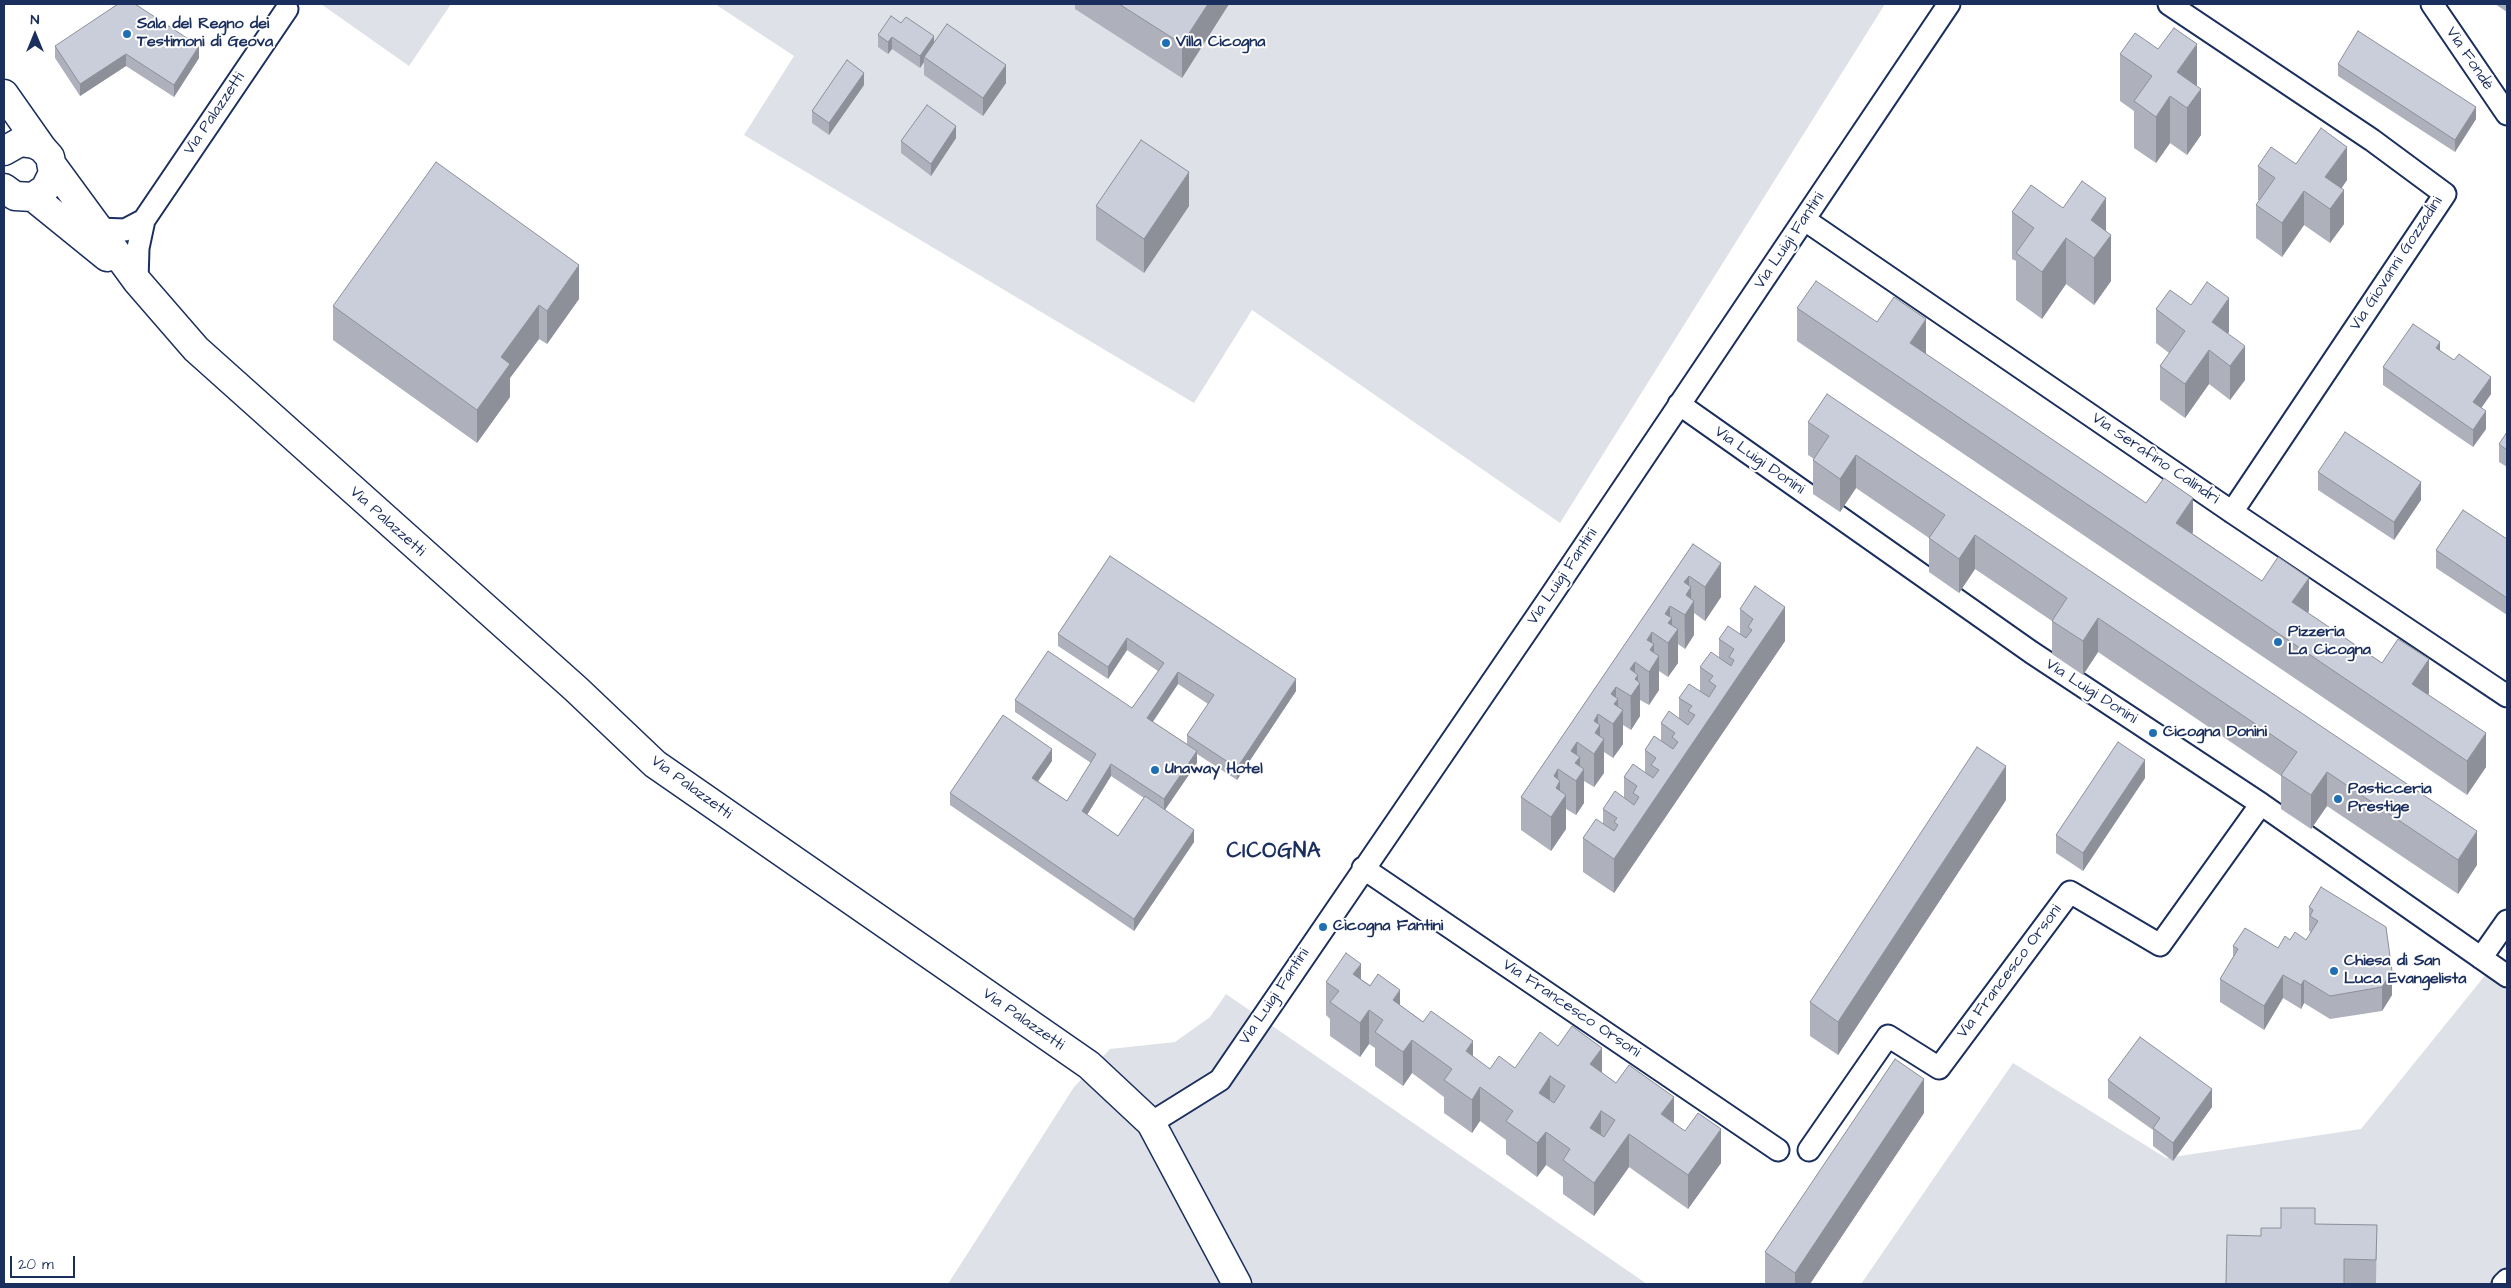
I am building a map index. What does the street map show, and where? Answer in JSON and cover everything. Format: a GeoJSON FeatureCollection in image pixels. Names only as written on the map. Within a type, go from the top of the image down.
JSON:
{"type":"FeatureCollection","features":[{"type":"Feature","properties":{"kind":"main road","name":"Via Palazzetti"},"geometry":{"type":"LineString","coordinates":[[4,94],[138,281],[196,349],[576,690],[655,764],[1089,1066],[1151,1123],[1237,1284]]}},
{"type":"Feature","properties":{"kind":"main road"},"geometry":{"type":"LineString","coordinates":[[4,151],[20,142],[34,144],[47,156],[50,183],[45,189],[14,196]]}},
{"type":"Feature","properties":{"kind":"main road","name":"Via Palazzetti"},"geometry":{"type":"LineString","coordinates":[[14,196],[138,281]]}},
{"type":"Feature","properties":{"kind":"street","name":"Via Luigi Fantini"},"geometry":{"type":"LineString","coordinates":[[1151,1123],[1220,1080],[1363,868],[1546,603],[1678,404],[1805,220],[1949,4]]}},
{"type":"Feature","properties":{"kind":"street","name":"Via Giovanni Gozzadini"},"geometry":{"type":"LineString","coordinates":[[2168,4],[2372,140],[2445,194],[2232,512]]}},
{"type":"Feature","properties":{"kind":"street","name":"Via Fondè"},"geometry":{"type":"LineString","coordinates":[[2432,4],[2507,114]]}},
{"type":"Feature","properties":{"kind":"street","name":"Via Palazzetti"},"geometry":{"type":"LineString","coordinates":[[138,281],[138,248],[144,220],[287,9]]}},
{"type":"Feature","properties":{"kind":"street"},"geometry":{"type":"LineString","coordinates":[[99,229],[126,230],[144,220]]}},
{"type":"Feature","properties":{"kind":"street","name":"Via Serafino Calindri"},"geometry":{"type":"LineString","coordinates":[[1805,220],[2232,512],[2507,696]]}},
{"type":"Feature","properties":{"kind":"street","name":"Via Luigi Donini"},"geometry":{"type":"LineString","coordinates":[[1678,404],[2031,652],[2260,804],[2507,976]]}},
{"type":"Feature","properties":{"kind":"street","name":"Via Francesco Orsoni"},"geometry":{"type":"LineString","coordinates":[[1809,1150],[1888,1036],[1939,1068],[2070,892],[2160,945],[2260,804]]}},
{"type":"Feature","properties":{"kind":"street","name":"Via Francesco Orsoni"},"geometry":{"type":"LineString","coordinates":[[1363,868],[1778,1150]]}},
{"type":"Feature","properties":{"kind":"street"},"geometry":{"type":"LineString","coordinates":[[2482,958],[2507,921]]}},
{"type":"Feature","properties":{"kind":"street"},"geometry":{"type":"LineString","coordinates":[[2503,1284],[2507,1280]]}},
{"type":"Feature","properties":{"kind":"shaded area"},"geometry":{"type":"Polygon","coordinates":[[[321,4],[451,4],[409,66],[321,4]]]}},
{"type":"Feature","properties":{"kind":"shaded area"},"geometry":{"type":"Polygon","coordinates":[[[715,4],[1885,4],[1560,523],[1252,310],[1194,403],[744,135],[794,56],[715,4]]]}},
{"type":"Feature","properties":{"kind":"shaded area"},"geometry":{"type":"Polygon","coordinates":[[[2487,973],[2507,986],[2507,1282],[2505,1284],[1861,1284],[2013,1063],[2166,1158],[2361,1129],[2487,973]]]}},
{"type":"Feature","properties":{"kind":"shaded area"},"geometry":{"type":"Polygon","coordinates":[[[1226,994],[1647,1284],[948,1284],[1074,1087],[1110,1049],[1175,1042],[1210,1017],[1226,994]]]}},
{"type":"Feature","properties":{"kind":"building","name":"Sala del Regno dei Testimoni di Geova"},"geometry":{"type":"Polygon","coordinates":[[[118,4],[135,4],[199,46],[174,85],[126,54],[80,84],[55,46],[118,4]]]}},
{"type":"Feature","properties":{"kind":"building"},"geometry":{"type":"Polygon","coordinates":[[[1119,4],[1208,4],[1182,44],[1119,4]]]}},
{"type":"Feature","properties":{"kind":"building"},"geometry":{"type":"Polygon","coordinates":[[[891,16],[901,23],[906,17],[934,36],[920,56],[892,37],[888,42],[878,35],[891,16]]]}},
{"type":"Feature","properties":{"kind":"building"},"geometry":{"type":"Polygon","coordinates":[[[947,24],[1006,65],[983,98],[924,57],[947,24]]]}},
{"type":"Feature","properties":{"kind":"building"},"geometry":{"type":"Polygon","coordinates":[[[2174,28],[2197,44],[2177,72],[2201,89],[2187,108],[2170,96],[2156,117],[2134,101],[2152,76],[2120,54],[2135,33],[2158,49],[2174,28]]]}},
{"type":"Feature","properties":{"kind":"building"},"geometry":{"type":"Polygon","coordinates":[[[2358,31],[2476,107],[2455,140],[2338,64],[2358,31]]]}},
{"type":"Feature","properties":{"kind":"building"},"geometry":{"type":"Polygon","coordinates":[[[847,60],[864,73],[829,123],[812,111],[847,60]]]}},
{"type":"Feature","properties":{"kind":"building"},"geometry":{"type":"Polygon","coordinates":[[[927,105],[956,126],[931,164],[901,141],[927,105]]]}},
{"type":"Feature","properties":{"kind":"building"},"geometry":{"type":"Polygon","coordinates":[[[2321,128],[2347,147],[2325,177],[2344,190],[2330,209],[2304,191],[2282,223],[2256,205],[2275,178],[2258,166],[2271,147],[2296,164],[2321,128]]]}},
{"type":"Feature","properties":{"kind":"building"},"geometry":{"type":"Polygon","coordinates":[[[1141,140],[1189,172],[1144,239],[1096,206],[1141,140]]]}},
{"type":"Feature","properties":{"kind":"building"},"geometry":{"type":"Polygon","coordinates":[[[436,162],[579,265],[547,311],[539,305],[501,357],[510,364],[477,410],[333,306],[436,162]]]}},
{"type":"Feature","properties":{"kind":"building"},"geometry":{"type":"Polygon","coordinates":[[[2082,181],[2106,198],[2091,220],[2111,235],[2094,258],[2066,238],[2042,272],[2016,253],[2034,228],[2012,212],[2031,185],[2063,208],[2082,181]]]}},
{"type":"Feature","properties":{"kind":"building"},"geometry":{"type":"Polygon","coordinates":[[[1816,281],[1877,322],[1894,297],[1926,319],[1910,343],[2146,503],[2164,478],[2193,498],[2176,523],[2262,581],[2278,557],[2309,578],[2292,602],[2382,663],[2398,639],[2429,659],[2412,684],[2486,733],[2467,761],[1797,308],[1816,281]]]}},
{"type":"Feature","properties":{"kind":"building"},"geometry":{"type":"Polygon","coordinates":[[[2207,282],[2229,298],[2212,322],[2245,346],[2230,366],[2209,350],[2185,384],[2160,366],[2185,331],[2156,309],[2170,290],[2191,305],[2207,282]]]}},
{"type":"Feature","properties":{"kind":"building"},"geometry":{"type":"Polygon","coordinates":[[[2413,324],[2440,342],[2436,348],[2454,360],[2459,354],[2491,377],[2473,402],[2486,411],[2473,430],[2383,367],[2413,324]]]}},
{"type":"Feature","properties":{"kind":"building"},"geometry":{"type":"Polygon","coordinates":[[[1827,394],[2477,831],[2458,860],[2327,772],[2311,795],[2281,775],[2297,752],[2098,618],[2083,641],[2052,621],[2067,598],[1975,535],[1959,559],[1929,538],[1945,515],[1856,455],[1840,479],[1813,460],[1829,436],[1808,422],[1827,394]]]}},
{"type":"Feature","properties":{"kind":"building"},"geometry":{"type":"Polygon","coordinates":[[[2345,432],[2421,482],[2394,522],[2318,472],[2345,432]]]}},
{"type":"Feature","properties":{"kind":"building"},"geometry":{"type":"Polygon","coordinates":[[[2507,432],[2507,450],[2499,444],[2507,432]]]}},
{"type":"Feature","properties":{"kind":"building"},"geometry":{"type":"Polygon","coordinates":[[[2463,510],[2507,539],[2507,598],[2436,550],[2463,510]]]}},
{"type":"Feature","properties":{"kind":"building"},"geometry":{"type":"Polygon","coordinates":[[[1693,544],[1721,563],[1705,587],[1689,576],[1684,582],[1691,587],[1686,595],[1694,601],[1685,615],[1670,606],[1665,614],[1672,618],[1668,623],[1678,629],[1668,643],[1652,632],[1647,640],[1654,644],[1650,650],[1659,656],[1649,672],[1635,662],[1630,669],[1638,675],[1635,679],[1640,683],[1631,696],[1616,687],[1611,694],[1618,699],[1614,704],[1623,710],[1613,724],[1598,714],[1594,721],[1600,725],[1595,733],[1604,739],[1594,754],[1577,742],[1571,751],[1580,757],[1575,763],[1584,769],[1576,781],[1558,769],[1554,776],[1560,781],[1556,788],[1566,795],[1551,817],[1521,797],[1693,544]]]}},
{"type":"Feature","properties":{"kind":"building"},"geometry":{"type":"Polygon","coordinates":[[[1110,556],[1296,679],[1237,768],[1187,735],[1214,695],[1178,672],[1147,718],[1197,751],[1164,799],[1111,764],[1082,811],[1118,836],[1145,796],[1194,830],[1134,919],[950,793],[1003,715],[1052,749],[1032,778],[1067,801],[1096,754],[1015,700],[1048,651],[1132,708],[1164,663],[1127,638],[1108,667],[1058,634],[1110,556]]]}},
{"type":"Feature","properties":{"kind":"building"},"geometry":{"type":"Polygon","coordinates":[[[1755,586],[1785,607],[1614,859],[1583,838],[1596,819],[1614,831],[1618,825],[1614,822],[1617,818],[1603,809],[1615,791],[1634,805],[1639,797],[1633,793],[1637,786],[1624,777],[1633,764],[1653,778],[1659,770],[1651,765],[1656,758],[1645,750],[1654,736],[1673,749],[1678,742],[1672,737],[1675,733],[1661,723],[1669,711],[1688,725],[1695,715],[1688,711],[1692,706],[1679,698],[1689,684],[1709,697],[1716,686],[1709,681],[1713,676],[1700,667],[1711,652],[1731,666],[1734,660],[1729,657],[1734,649],[1719,639],[1728,626],[1746,638],[1752,630],[1748,627],[1753,619],[1740,609],[1755,586]]]}},
{"type":"Feature","properties":{"kind":"building"},"geometry":{"type":"Polygon","coordinates":[[[2118,742],[2145,760],[2083,853],[2056,835],[2118,742]]]}},
{"type":"Feature","properties":{"kind":"building"},"geometry":{"type":"Polygon","coordinates":[[[1977,747],[2006,766],[1838,1022],[1810,1002],[1977,747]]]}},
{"type":"Feature","properties":{"kind":"building","name":"Chiesa di San Luca Evangelista"},"geometry":{"type":"Polygon","coordinates":[[[2321,887],[2386,927],[2392,971],[2382,987],[2330,996],[2304,980],[2301,985],[2283,975],[2264,1006],[2220,979],[2238,949],[2233,946],[2245,928],[2278,948],[2285,936],[2290,940],[2295,932],[2306,940],[2318,921],[2310,916],[2313,910],[2309,907],[2321,887]]]}},
{"type":"Feature","properties":{"kind":"building"},"geometry":{"type":"Polygon","coordinates":[[[1346,953],[1361,964],[1353,974],[1370,986],[1378,974],[1400,990],[1393,1000],[1423,1022],[1431,1011],[1473,1041],[1466,1051],[1490,1069],[1499,1056],[1515,1068],[1540,1032],[1558,1046],[1572,1026],[1602,1048],[1590,1064],[1616,1083],[1629,1065],[1674,1097],[1661,1114],[1685,1131],[1698,1113],[1721,1129],[1688,1175],[1629,1134],[1594,1183],[1563,1160],[1570,1149],[1546,1132],[1537,1143],[1506,1121],[1513,1111],[1480,1087],[1472,1100],[1444,1080],[1452,1069],[1412,1040],[1403,1052],[1375,1032],[1383,1020],[1369,1010],[1360,1023],[1330,1002],[1339,991],[1326,982],[1346,953]],[[1550,1076],[1539,1093],[1554,1103],[1565,1086],[1550,1076]],[[1601,1111],[1590,1128],[1604,1137],[1615,1120],[1601,1111]]]}},
{"type":"Feature","properties":{"kind":"building"},"geometry":{"type":"Polygon","coordinates":[[[2140,1037],[2212,1089],[2173,1143],[2153,1128],[2160,1118],[2108,1080],[2140,1037]]]}},
{"type":"Feature","properties":{"kind":"building"},"geometry":{"type":"Polygon","coordinates":[[[1895,1059],[1924,1079],[1795,1273],[1765,1252],[1895,1059]]]}},
{"type":"Feature","properties":{"kind":"building"},"geometry":{"type":"Polygon","coordinates":[[[2281,1208],[2315,1208],[2315,1224],[2377,1225],[2376,1260],[2344,1259],[2344,1284],[2226,1284],[2227,1235],[2261,1236],[2261,1228],[2281,1228],[2281,1208]]]}},
{"type":"Feature","properties":{"kind":"place","name":"Sala del Regno dei Testimoni di Geova"},"geometry":{"type":"Point","coordinates":[127,34]}},
{"type":"Feature","properties":{"kind":"place","name":"Villa Cicogna"},"geometry":{"type":"Point","coordinates":[1166,43]}},
{"type":"Feature","properties":{"kind":"place","name":"Pizzeria La Cicogna"},"geometry":{"type":"Point","coordinates":[2278,642]}},
{"type":"Feature","properties":{"kind":"place","name":"Cicogna Donini"},"geometry":{"type":"Point","coordinates":[2153,733]}},
{"type":"Feature","properties":{"kind":"place","name":"Unaway Hotel"},"geometry":{"type":"Point","coordinates":[1155,770]}},
{"type":"Feature","properties":{"kind":"place","name":"Pasticceria Prestige"},"geometry":{"type":"Point","coordinates":[2338,799]}},
{"type":"Feature","properties":{"kind":"place","name":"Cicogna Fantini"},"geometry":{"type":"Point","coordinates":[1323,927]}},
{"type":"Feature","properties":{"kind":"place","name":"Chiesa di San Luca Evangelista"},"geometry":{"type":"Point","coordinates":[2334,971]}},
{"type":"Feature","properties":{"kind":"district","name":"CICOGNA"},"geometry":{"type":"Point","coordinates":[1274,853]}}]}
